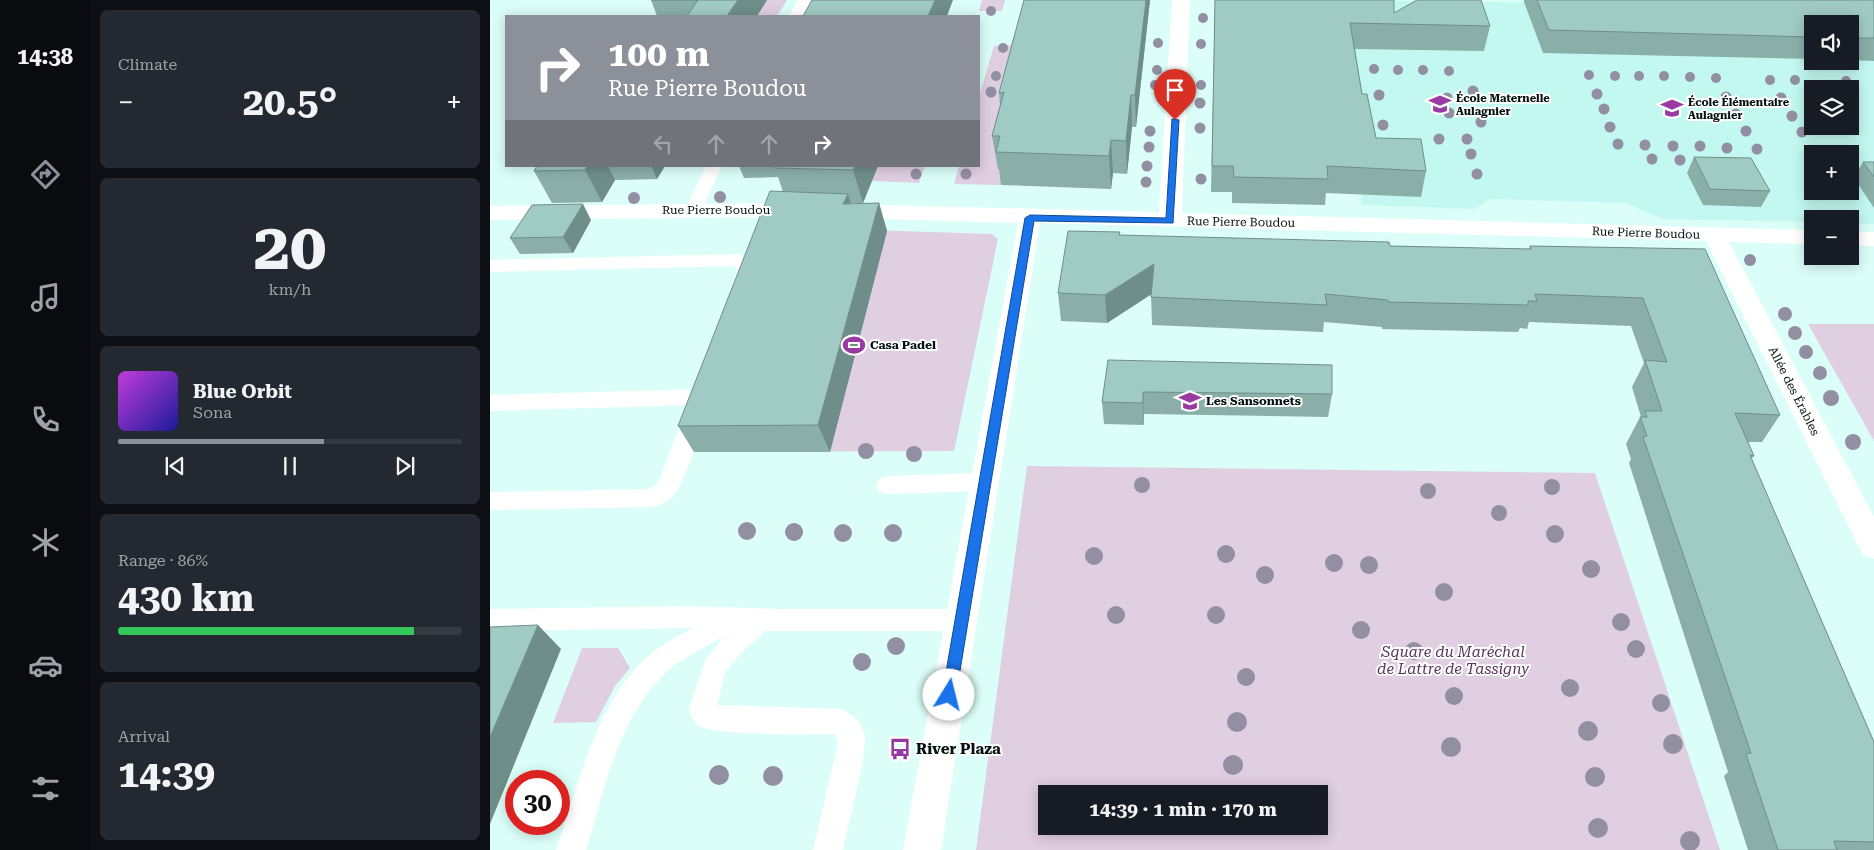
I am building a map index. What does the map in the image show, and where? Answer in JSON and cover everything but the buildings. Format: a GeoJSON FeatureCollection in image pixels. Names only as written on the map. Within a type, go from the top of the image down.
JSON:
{"type":"FeatureCollection","features":[{"type":"Feature","properties":{"kind":"street"},"geometry":{"type":"LineString","coordinates":[[1170,221],[1182,0]]}},
{"type":"Feature","properties":{"kind":"street","name":"Rue Pierre Boudou"},"geometry":{"type":"LineString","coordinates":[[490,213],[694,209],[823,211],[1804,238]]}},
{"type":"Feature","properties":{"kind":"street"},"geometry":{"type":"LineString","coordinates":[[922,850],[1030,218]]}},
{"type":"Feature","properties":{"kind":"street","name":"Allée des Érables"},"geometry":{"type":"LineString","coordinates":[[1714,235],[1874,546]]}},
{"type":"Feature","properties":{"kind":"street"},"geometry":{"type":"LineString","coordinates":[[1859,238],[1874,239]]}},
{"type":"Feature","properties":{"kind":"lane"},"geometry":{"type":"LineString","coordinates":[[797,15],[805,0]]}},
{"type":"Feature","properties":{"kind":"lane"},"geometry":{"type":"LineString","coordinates":[[694,209],[714,167]]}},
{"type":"Feature","properties":{"kind":"lane"},"geometry":{"type":"LineString","coordinates":[[490,266],[739,260],[745,264],[746,270],[734,306]]}},
{"type":"Feature","properties":{"kind":"lane"},"geometry":{"type":"LineString","coordinates":[[490,403],[705,388],[673,475],[666,489],[653,498],[490,501]]}},
{"type":"Feature","properties":{"kind":"lane"},"geometry":{"type":"LineString","coordinates":[[887,485],[985,482]]}},
{"type":"Feature","properties":{"kind":"lane"},"geometry":{"type":"LineString","coordinates":[[490,620],[734,618],[962,620]]}},
{"type":"Feature","properties":{"kind":"lane"},"geometry":{"type":"LineString","coordinates":[[571,850],[616,717],[640,680],[662,660],[734,618]]}},
{"type":"Feature","properties":{"kind":"lane"},"geometry":{"type":"LineString","coordinates":[[760,619],[731,646],[714,668],[702,710],[707,716],[718,718],[841,722],[851,732],[852,743],[828,850]]}},
{"type":"Feature","properties":{"kind":"shaded area","name":"École Élémentaire Aulagnier"},"geometry":{"type":"Polygon","coordinates":[[[1337,0],[1874,7],[1874,224],[1859,223],[1859,210],[1804,210],[1804,222],[1662,219],[1626,203],[1490,199],[1475,209],[1362,205],[1337,0]]]}},
{"type":"Feature","properties":{"kind":"green space"},"geometry":{"type":"Polygon","coordinates":[[[767,0],[787,0],[778,15],[755,15],[767,0]]]}},
{"type":"Feature","properties":{"kind":"green space"},"geometry":{"type":"Polygon","coordinates":[[[982,0],[1005,0],[1002,11],[980,11],[982,0]]]}},
{"type":"Feature","properties":{"kind":"green space"},"geometry":{"type":"Polygon","coordinates":[[[1014,36],[1005,170],[1001,185],[954,184],[959,167],[980,167],[980,94],[994,46],[1011,45],[1014,36]]]}},
{"type":"Feature","properties":{"kind":"green space"},"geometry":{"type":"Polygon","coordinates":[[[878,167],[925,167],[919,183],[872,181],[878,167]]]}},
{"type":"Feature","properties":{"kind":"green space","name":"Casa Padel"},"geometry":{"type":"Polygon","coordinates":[[[777,227],[992,234],[998,239],[954,451],[693,452],[777,227]]]}},
{"type":"Feature","properties":{"kind":"green space"},"geometry":{"type":"Polygon","coordinates":[[[1808,324],[1874,324],[1874,441],[1808,324]]]}},
{"type":"Feature","properties":{"kind":"green space","name":"Square du Maréchal de Lattre de Tassigny"},"geometry":{"type":"Polygon","coordinates":[[[1027,466],[1595,473],[1720,850],[976,850],[1027,466]]]}},
{"type":"Feature","properties":{"kind":"green space"},"geometry":{"type":"Polygon","coordinates":[[[582,648],[618,648],[630,668],[615,686],[596,722],[553,723],[582,648]]]}},
{"type":"Feature","properties":{"kind":"place","name":"École Maternelle Aulagnier"},"geometry":{"type":"Point","coordinates":[1440,104]}},
{"type":"Feature","properties":{"kind":"place","name":"École Élémentaire Aulagnier"},"geometry":{"type":"Point","coordinates":[1672,108]}},
{"type":"Feature","properties":{"kind":"place","name":"Casa Padel"},"geometry":{"type":"Point","coordinates":[854,345]}},
{"type":"Feature","properties":{"kind":"place","name":"Les Sansonnets"},"geometry":{"type":"Point","coordinates":[1190,401]}},
{"type":"Feature","properties":{"kind":"place","name":"River Plaza"},"geometry":{"type":"Point","coordinates":[900,749]}},
{"type":"Feature","properties":{"kind":"route"},"geometry":{"type":"LineString","coordinates":[[949,695],[1030,218],[1170,221],[1175,120]]}}]}
